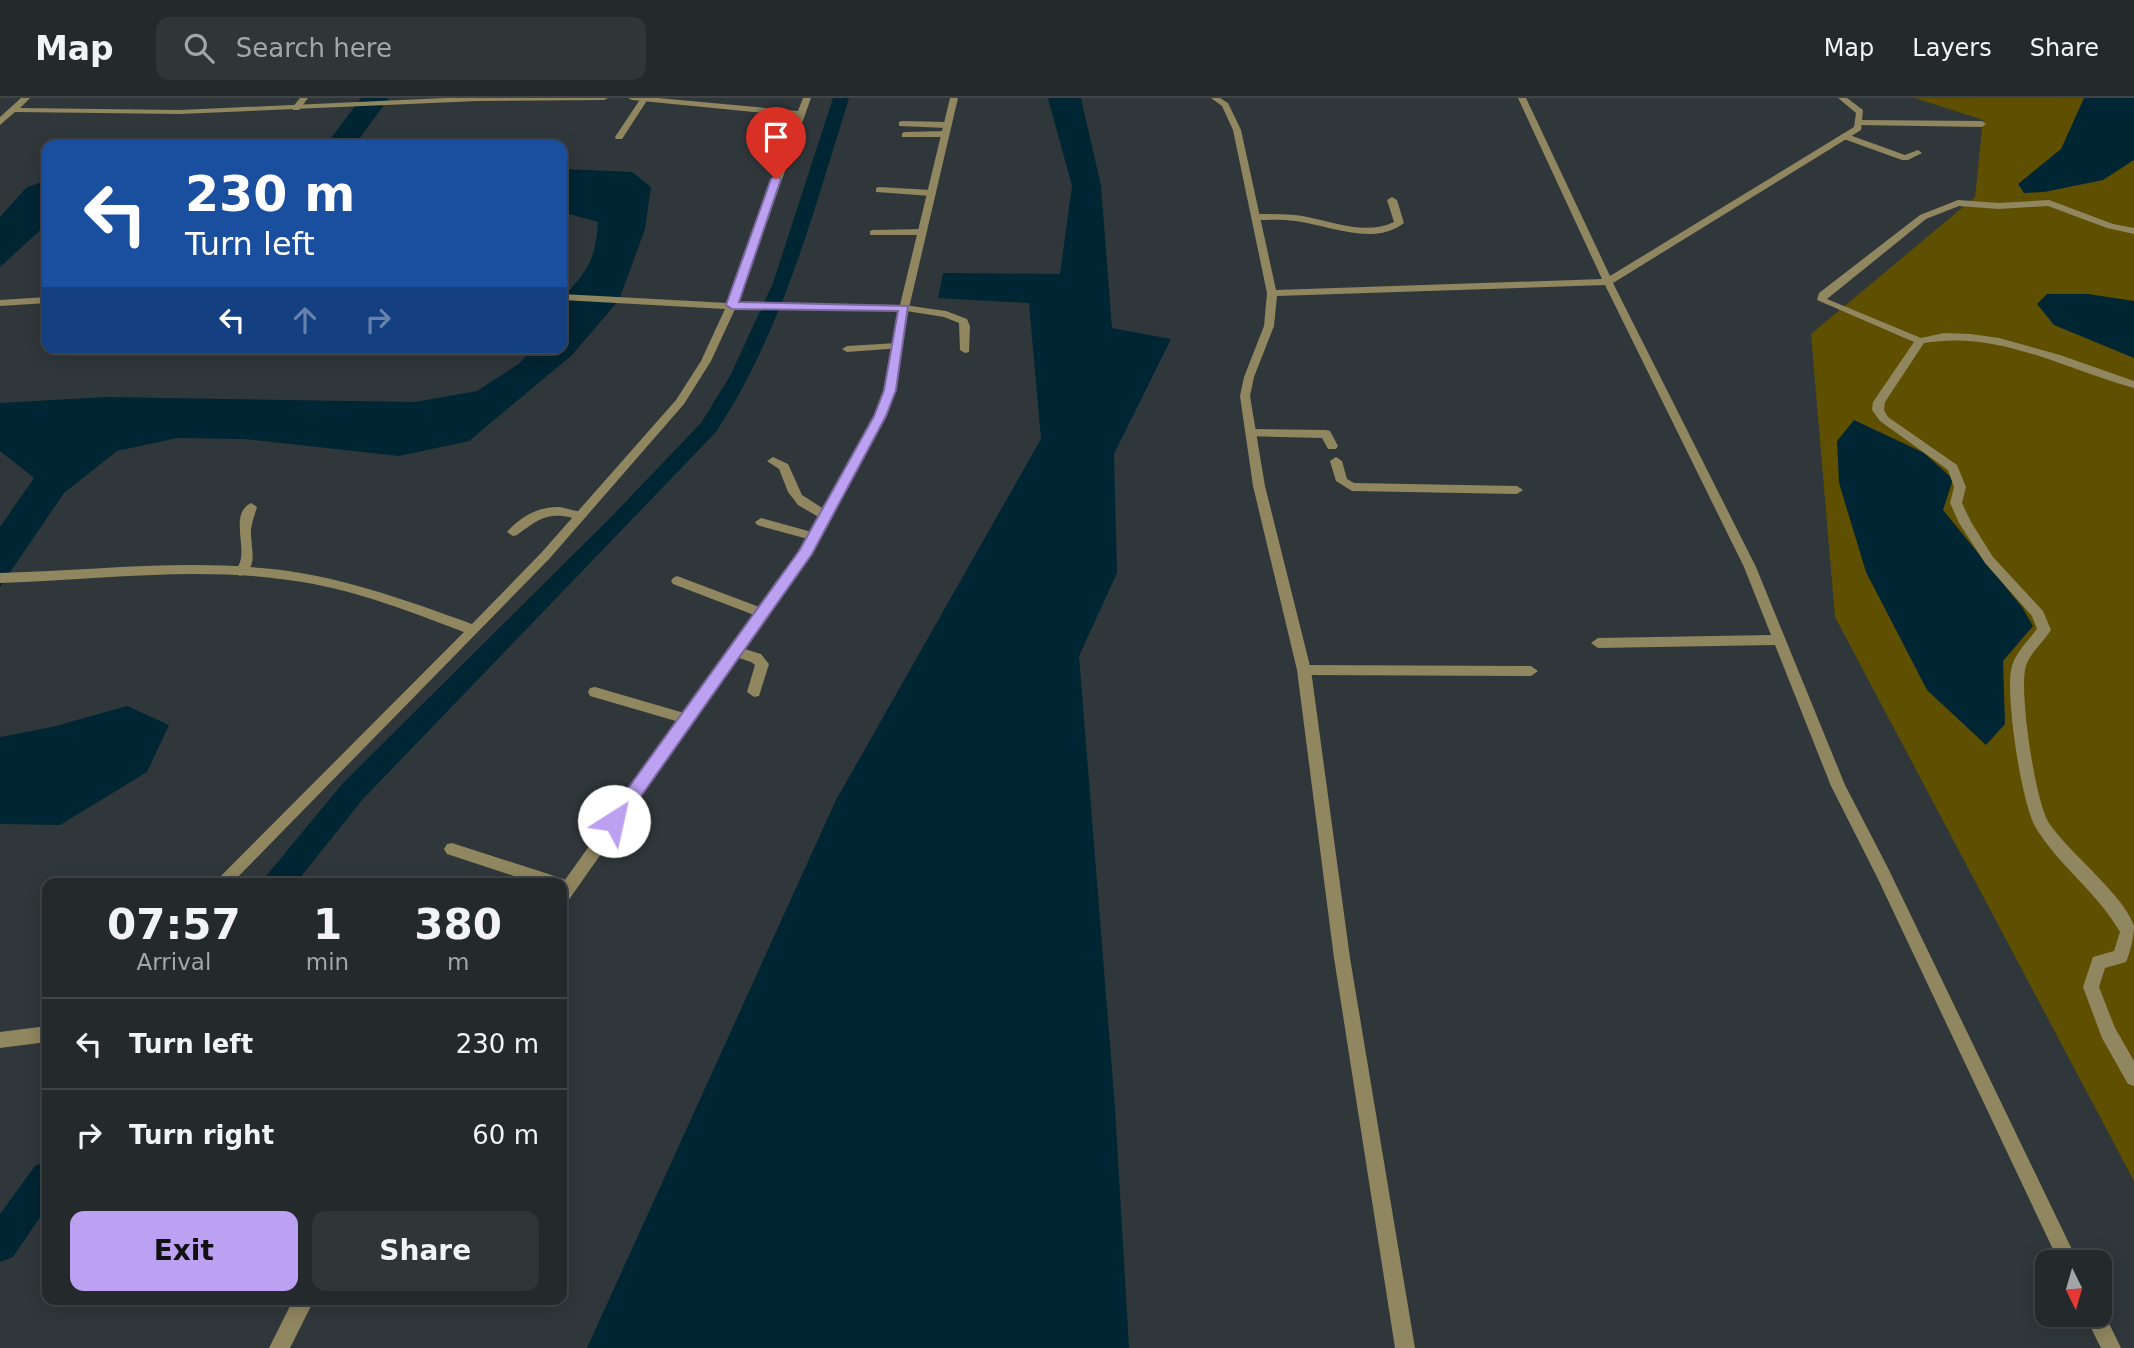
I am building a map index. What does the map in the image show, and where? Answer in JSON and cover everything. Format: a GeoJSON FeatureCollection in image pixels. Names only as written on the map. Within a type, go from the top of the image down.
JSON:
{"type":"FeatureCollection","features":[{"type":"Feature","properties":{"kind":"street"},"geometry":{"type":"LineString","coordinates":[[0,112],[15,98]]}},
{"type":"Feature","properties":{"kind":"street"},"geometry":{"type":"LineString","coordinates":[[0,122],[26,98]]}},
{"type":"Feature","properties":{"kind":"street"},"geometry":{"type":"LineString","coordinates":[[296,108],[304,98]]}},
{"type":"Feature","properties":{"kind":"street"},"geometry":{"type":"LineString","coordinates":[[13,110],[180,112],[503,98],[604,98]]}},
{"type":"Feature","properties":{"kind":"street"},"geometry":{"type":"LineString","coordinates":[[632,98],[800,114]]}},
{"type":"Feature","properties":{"kind":"street"},"geometry":{"type":"LineString","coordinates":[[227,878],[474,630],[581,516],[680,402],[706,361],[732,305],[807,98]]}},
{"type":"Feature","properties":{"kind":"street"},"geometry":{"type":"LineString","coordinates":[[567,883],[814,537],[880,416],[890,390],[904,308],[954,98]]}},
{"type":"Feature","properties":{"kind":"street"},"geometry":{"type":"LineString","coordinates":[[1215,98],[1225,105],[1237,130],[1272,293],[1269,327],[1249,377],[1245,396],[1259,486],[1304,670],[1342,958],[1405,1348]]}},
{"type":"Feature","properties":{"kind":"street"},"geometry":{"type":"LineString","coordinates":[[1522,98],[1608,282],[1750,567],[1838,786],[1883,873],[2063,1250]]}},
{"type":"Feature","properties":{"kind":"street"},"geometry":{"type":"LineString","coordinates":[[1272,293],[1608,282],[1858,128],[1860,112],[1842,98]]}},
{"type":"Feature","properties":{"kind":"street"},"geometry":{"type":"LineString","coordinates":[[619,137],[644,99]]}},
{"type":"Feature","properties":{"kind":"street"},"geometry":{"type":"LineString","coordinates":[[902,124],[946,130]]}},
{"type":"Feature","properties":{"kind":"street"},"geometry":{"type":"LineString","coordinates":[[1859,124],[1982,124]]}},
{"type":"Feature","properties":{"kind":"street"},"geometry":{"type":"LineString","coordinates":[[905,135],[946,130]]}},
{"type":"Feature","properties":{"kind":"street"},"geometry":{"type":"LineString","coordinates":[[1844,136],[1905,158],[1918,153]]}},
{"type":"Feature","properties":{"kind":"street"},"geometry":{"type":"LineString","coordinates":[[878,190],[931,193]]}},
{"type":"Feature","properties":{"kind":"street"},"geometry":{"type":"LineString","coordinates":[[1256,217],[1294,218],[1336,228],[1384,229],[1399,223],[1392,200]]}},
{"type":"Feature","properties":{"kind":"street"},"geometry":{"type":"LineString","coordinates":[[1920,341],[1822,300],[1824,295],[1923,217],[1958,203],[1999,206],[2049,203],[2134,232]]}},
{"type":"Feature","properties":{"kind":"street"},"geometry":{"type":"LineString","coordinates":[[873,233],[922,232]]}},
{"type":"Feature","properties":{"kind":"street"},"geometry":{"type":"LineString","coordinates":[[567,297],[765,307],[904,308],[946,314],[963,320],[965,350]]}},
{"type":"Feature","properties":{"kind":"street"},"geometry":{"type":"LineString","coordinates":[[0,303],[42,300]]}},
{"type":"Feature","properties":{"kind":"street"},"geometry":{"type":"LineString","coordinates":[[2134,385],[2053,356],[2006,344],[1970,337],[1934,336],[1920,341],[1879,402],[1878,410],[1884,419],[1953,468],[1960,487],[1956,503],[1965,523],[1989,560],[2038,614],[2044,630],[2028,650],[2018,671],[2022,733],[2031,788],[2040,821],[2119,913],[2128,931],[2120,957],[2099,962],[2091,987],[2108,1032],[2134,1078]]}},
{"type":"Feature","properties":{"kind":"street"},"geometry":{"type":"LineString","coordinates":[[847,349],[897,346]]}},
{"type":"Feature","properties":{"kind":"street"},"geometry":{"type":"LineString","coordinates":[[1250,433],[1326,434],[1332,446]]}},
{"type":"Feature","properties":{"kind":"street"},"geometry":{"type":"LineString","coordinates":[[773,461],[784,467],[789,487],[801,504],[826,516]]}},
{"type":"Feature","properties":{"kind":"street"},"geometry":{"type":"LineString","coordinates":[[1336,461],[1342,481],[1352,487],[1517,490]]}},
{"type":"Feature","properties":{"kind":"street"},"geometry":{"type":"LineString","coordinates":[[240,572],[247,562],[245,528],[251,507]]}},
{"type":"Feature","properties":{"kind":"street"},"geometry":{"type":"LineString","coordinates":[[513,532],[539,512],[549,509],[581,516]]}},
{"type":"Feature","properties":{"kind":"street"},"geometry":{"type":"LineString","coordinates":[[761,522],[814,537]]}},
{"type":"Feature","properties":{"kind":"street"},"geometry":{"type":"LineString","coordinates":[[3,578],[105,572],[240,572],[301,577],[394,600],[474,630]]}},
{"type":"Feature","properties":{"kind":"street"},"geometry":{"type":"LineString","coordinates":[[677,581],[762,613]]}},
{"type":"Feature","properties":{"kind":"street"},"geometry":{"type":"LineString","coordinates":[[1598,643],[1780,640]]}},
{"type":"Feature","properties":{"kind":"street"},"geometry":{"type":"LineString","coordinates":[[735,651],[756,658],[762,664],[754,692]]}},
{"type":"Feature","properties":{"kind":"street"},"geometry":{"type":"LineString","coordinates":[[1304,670],[1531,671]]}},
{"type":"Feature","properties":{"kind":"street"},"geometry":{"type":"LineString","coordinates":[[595,692],[686,719]]}},
{"type":"Feature","properties":{"kind":"street"},"geometry":{"type":"LineString","coordinates":[[452,849],[535,878]]}},
{"type":"Feature","properties":{"kind":"street"},"geometry":{"type":"LineString","coordinates":[[0,1040],[42,1035]]}},
{"type":"Feature","properties":{"kind":"street"},"geometry":{"type":"LineString","coordinates":[[279,1348],[301,1305]]}},
{"type":"Feature","properties":{"kind":"street"},"geometry":{"type":"LineString","coordinates":[[2100,1327],[2110,1348]]}},
{"type":"Feature","properties":{"kind":"shaded area"},"geometry":{"type":"Polygon","coordinates":[[[1915,98],[2134,98],[2134,1181],[1835,617],[1811,334],[1975,197],[1983,120],[1915,98]]]}},
{"type":"Feature","properties":{"kind":"water"},"geometry":{"type":"Polygon","coordinates":[[[361,98],[389,98],[358,140],[330,140],[361,98]]]}},
{"type":"Feature","properties":{"kind":"water"},"geometry":{"type":"Polygon","coordinates":[[[1048,98],[1081,98],[1101,186],[1112,328],[1171,339],[1114,454],[1117,573],[1079,656],[1115,1108],[1129,1348],[587,1348],[836,800],[1041,439],[1029,303],[938,298],[943,273],[1060,274],[1072,186],[1048,98]]]}},
{"type":"Feature","properties":{"kind":"water"},"geometry":{"type":"Polygon","coordinates":[[[2084,98],[2134,98],[2134,160],[2103,180],[2044,192],[2024,193],[2018,184],[2061,149],[2084,98]]]}},
{"type":"Feature","properties":{"kind":"water"},"geometry":{"type":"Polygon","coordinates":[[[567,169],[632,172],[651,187],[645,229],[619,300],[572,355],[469,441],[399,456],[244,439],[177,438],[117,451],[64,493],[0,587],[0,527],[34,478],[0,451],[0,403],[107,397],[415,402],[477,391],[520,363],[527,354],[567,354],[567,292],[589,264],[598,222],[567,213],[567,169]]]}},
{"type":"Feature","properties":{"kind":"water"},"geometry":{"type":"Polygon","coordinates":[[[42,182],[42,229],[0,267],[0,217],[26,188],[42,182]]]}},
{"type":"Feature","properties":{"kind":"water"},"geometry":{"type":"Polygon","coordinates":[[[2047,294],[2088,294],[2134,301],[2134,358],[2054,325],[2037,304],[2047,294]]]}},
{"type":"Feature","properties":{"kind":"water"},"geometry":{"type":"Polygon","coordinates":[[[1854,420],[1924,453],[1953,479],[1943,510],[2022,607],[2033,626],[2003,661],[2005,724],[1986,745],[1927,690],[1866,572],[1839,483],[1837,441],[1854,420]]]}},
{"type":"Feature","properties":{"kind":"water"},"geometry":{"type":"Polygon","coordinates":[[[127,706],[169,725],[147,772],[60,825],[0,824],[0,737],[52,727],[127,706]]]}},
{"type":"Feature","properties":{"kind":"waterway"},"geometry":{"type":"LineString","coordinates":[[282,878],[353,791],[621,520],[709,427],[740,376],[782,283],[841,98]]}},
{"type":"Feature","properties":{"kind":"waterway"},"geometry":{"type":"LineString","coordinates":[[0,1244],[42,1185]]}},
{"type":"Feature","properties":{"kind":"route"},"geometry":{"type":"LineString","coordinates":[[614,821],[805,554],[880,416],[890,390],[904,308],[732,305],[776,179]]}}]}
